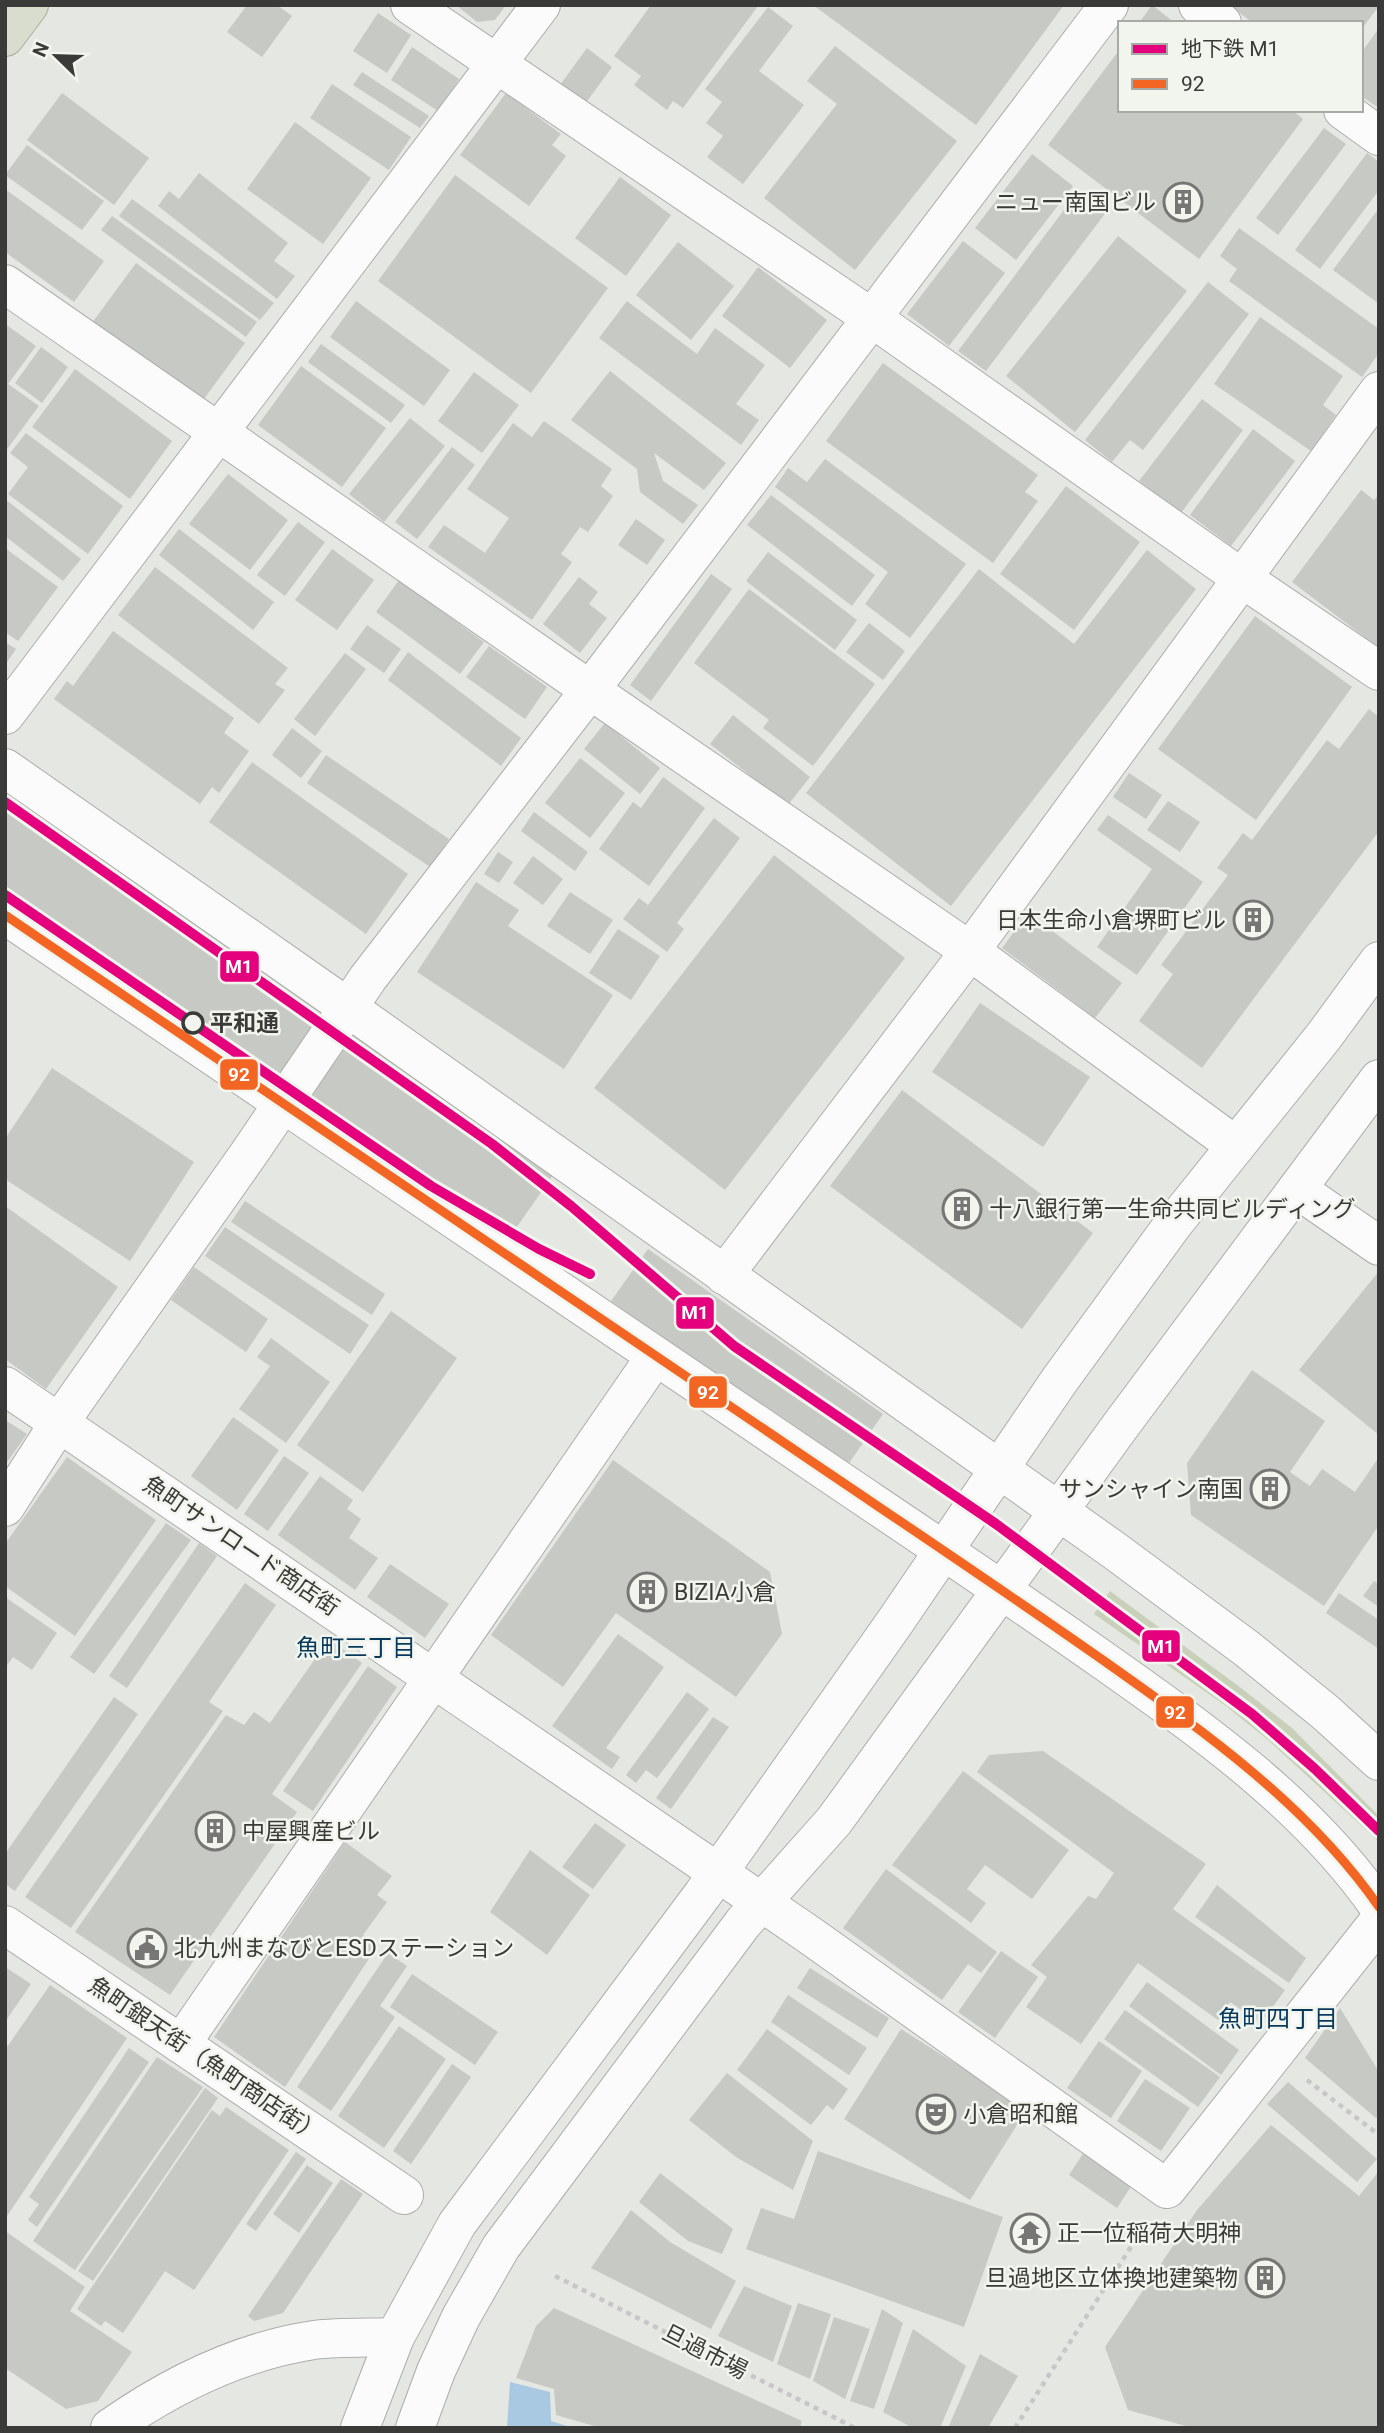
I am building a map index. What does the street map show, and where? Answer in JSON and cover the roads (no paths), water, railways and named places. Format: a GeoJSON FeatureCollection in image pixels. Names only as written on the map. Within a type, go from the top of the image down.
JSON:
{"type":"FeatureCollection","features":[{"type":"Feature","properties":{"kind":"street"},"geometry":{"type":"LineString","coordinates":[[410,5],[872,318],[1243,579],[1379,671]]}},
{"type":"Feature","properties":{"kind":"street"},"geometry":{"type":"LineString","coordinates":[[5,715],[541,5]]}},
{"type":"Feature","properties":{"kind":"street"},"geometry":{"type":"LineString","coordinates":[[5,1507],[347,1007],[1109,5]]}},
{"type":"Feature","properties":{"kind":"street"},"geometry":{"type":"LineString","coordinates":[[1198,5],[1219,21]]}},
{"type":"Feature","properties":{"kind":"street"},"geometry":{"type":"LineString","coordinates":[[1346,112],[1379,136]]}},
{"type":"Feature","properties":{"kind":"street"},"geometry":{"type":"LineString","coordinates":[[5,284],[970,951],[1236,1146]]}},
{"type":"Feature","properties":{"kind":"street"},"geometry":{"type":"LineString","coordinates":[[724,1275],[970,951],[1379,391]]}},
{"type":"Feature","properties":{"kind":"street"},"geometry":{"type":"LineString","coordinates":[[5,768],[1059,1511],[1246,1648],[1379,1760]]}},
{"type":"Feature","properties":{"kind":"street"},"geometry":{"type":"LineString","coordinates":[[5,915],[655,1357],[1002,1589],[1188,1720],[1261,1780],[1325,1840],[1379,1907]]}},
{"type":"Feature","properties":{"kind":"street"},"geometry":{"type":"LineString","coordinates":[[360,2428],[388,2353],[457,2224],[718,1872],[895,1622],[1059,1381],[1174,1223],[1324,1036],[1379,961]]}},
{"type":"Feature","properties":{"kind":"street"},"geometry":{"type":"LineString","coordinates":[[415,2428],[436,2371],[461,2317],[501,2247],[761,1902],[834,1821],[1059,1511],[1379,1079]]}},
{"type":"Feature","properties":{"kind":"street"},"geometry":{"type":"LineString","coordinates":[[1297,1189],[1379,1246]]}},
{"type":"Feature","properties":{"kind":"street"},"geometry":{"type":"LineString","coordinates":[[181,2044],[655,1357]]}},
{"type":"Feature","properties":{"kind":"street","name":"魚町サンロード商店街"},"geometry":{"type":"LineString","coordinates":[[5,1386],[718,1872],[1167,2189],[1379,1921]]}},
{"type":"Feature","properties":{"kind":"street","name":"魚町銀天街（魚町商店街）"},"geometry":{"type":"LineString","coordinates":[[5,1925],[404,2195]]}},
{"type":"Feature","properties":{"kind":"street"},"geometry":{"type":"LineString","coordinates":[[110,2428],[212,2369],[256,2354],[315,2340],[388,2353]]}},
{"type":"Feature","properties":{"kind":"water"},"geometry":{"type":"Polygon","coordinates":[[[510,2382],[550,2392],[551,2421],[573,2428],[507,2428],[510,2382]]]}},
{"type":"Feature","properties":{"kind":"metro line","name":"M1"},"geometry":{"type":"LineString","coordinates":[[5,802],[492,1144],[571,1206],[734,1346],[996,1524],[1252,1714],[1315,1769],[1379,1831]]}},
{"type":"Feature","properties":{"kind":"metro line","name":"M1"},"geometry":{"type":"LineString","coordinates":[[5,895],[431,1186],[539,1249],[590,1274]]}},
{"type":"Feature","properties":{"kind":"place","name":"ニュー南国ビル"},"geometry":{"type":"Point","coordinates":[1183,202]}},
{"type":"Feature","properties":{"kind":"place","name":"日本生命小倉堺町ビル"},"geometry":{"type":"Point","coordinates":[1253,920]}},
{"type":"Feature","properties":{"kind":"place","name":"平和通"},"geometry":{"type":"Point","coordinates":[193,1023]}},
{"type":"Feature","properties":{"kind":"place","name":"十八銀行第一生命共同ビルディング"},"geometry":{"type":"Point","coordinates":[962,1209]}},
{"type":"Feature","properties":{"kind":"place","name":"サンシャイン南国"},"geometry":{"type":"Point","coordinates":[1270,1489]}},
{"type":"Feature","properties":{"kind":"place","name":"BIZIA小倉"},"geometry":{"type":"Point","coordinates":[647,1592]}},
{"type":"Feature","properties":{"kind":"place","name":"中屋興産ビル"},"geometry":{"type":"Point","coordinates":[215,1831]}},
{"type":"Feature","properties":{"kind":"place","name":"北九州まなびとESDステーション"},"geometry":{"type":"Point","coordinates":[147,1948]}},
{"type":"Feature","properties":{"kind":"place","name":"小倉昭和館"},"geometry":{"type":"Point","coordinates":[936,2114]}},
{"type":"Feature","properties":{"kind":"place","name":"正一位稲荷大明神"},"geometry":{"type":"Point","coordinates":[1030,2233]}},
{"type":"Feature","properties":{"kind":"place","name":"旦過地区立体換地建築物"},"geometry":{"type":"Point","coordinates":[1265,2278]}},
{"type":"Feature","properties":{"kind":"district","name":"魚町三丁目"},"geometry":{"type":"Point","coordinates":[356,1648]}},
{"type":"Feature","properties":{"kind":"district","name":"魚町四丁目"},"geometry":{"type":"Point","coordinates":[1278,2019]}}]}
